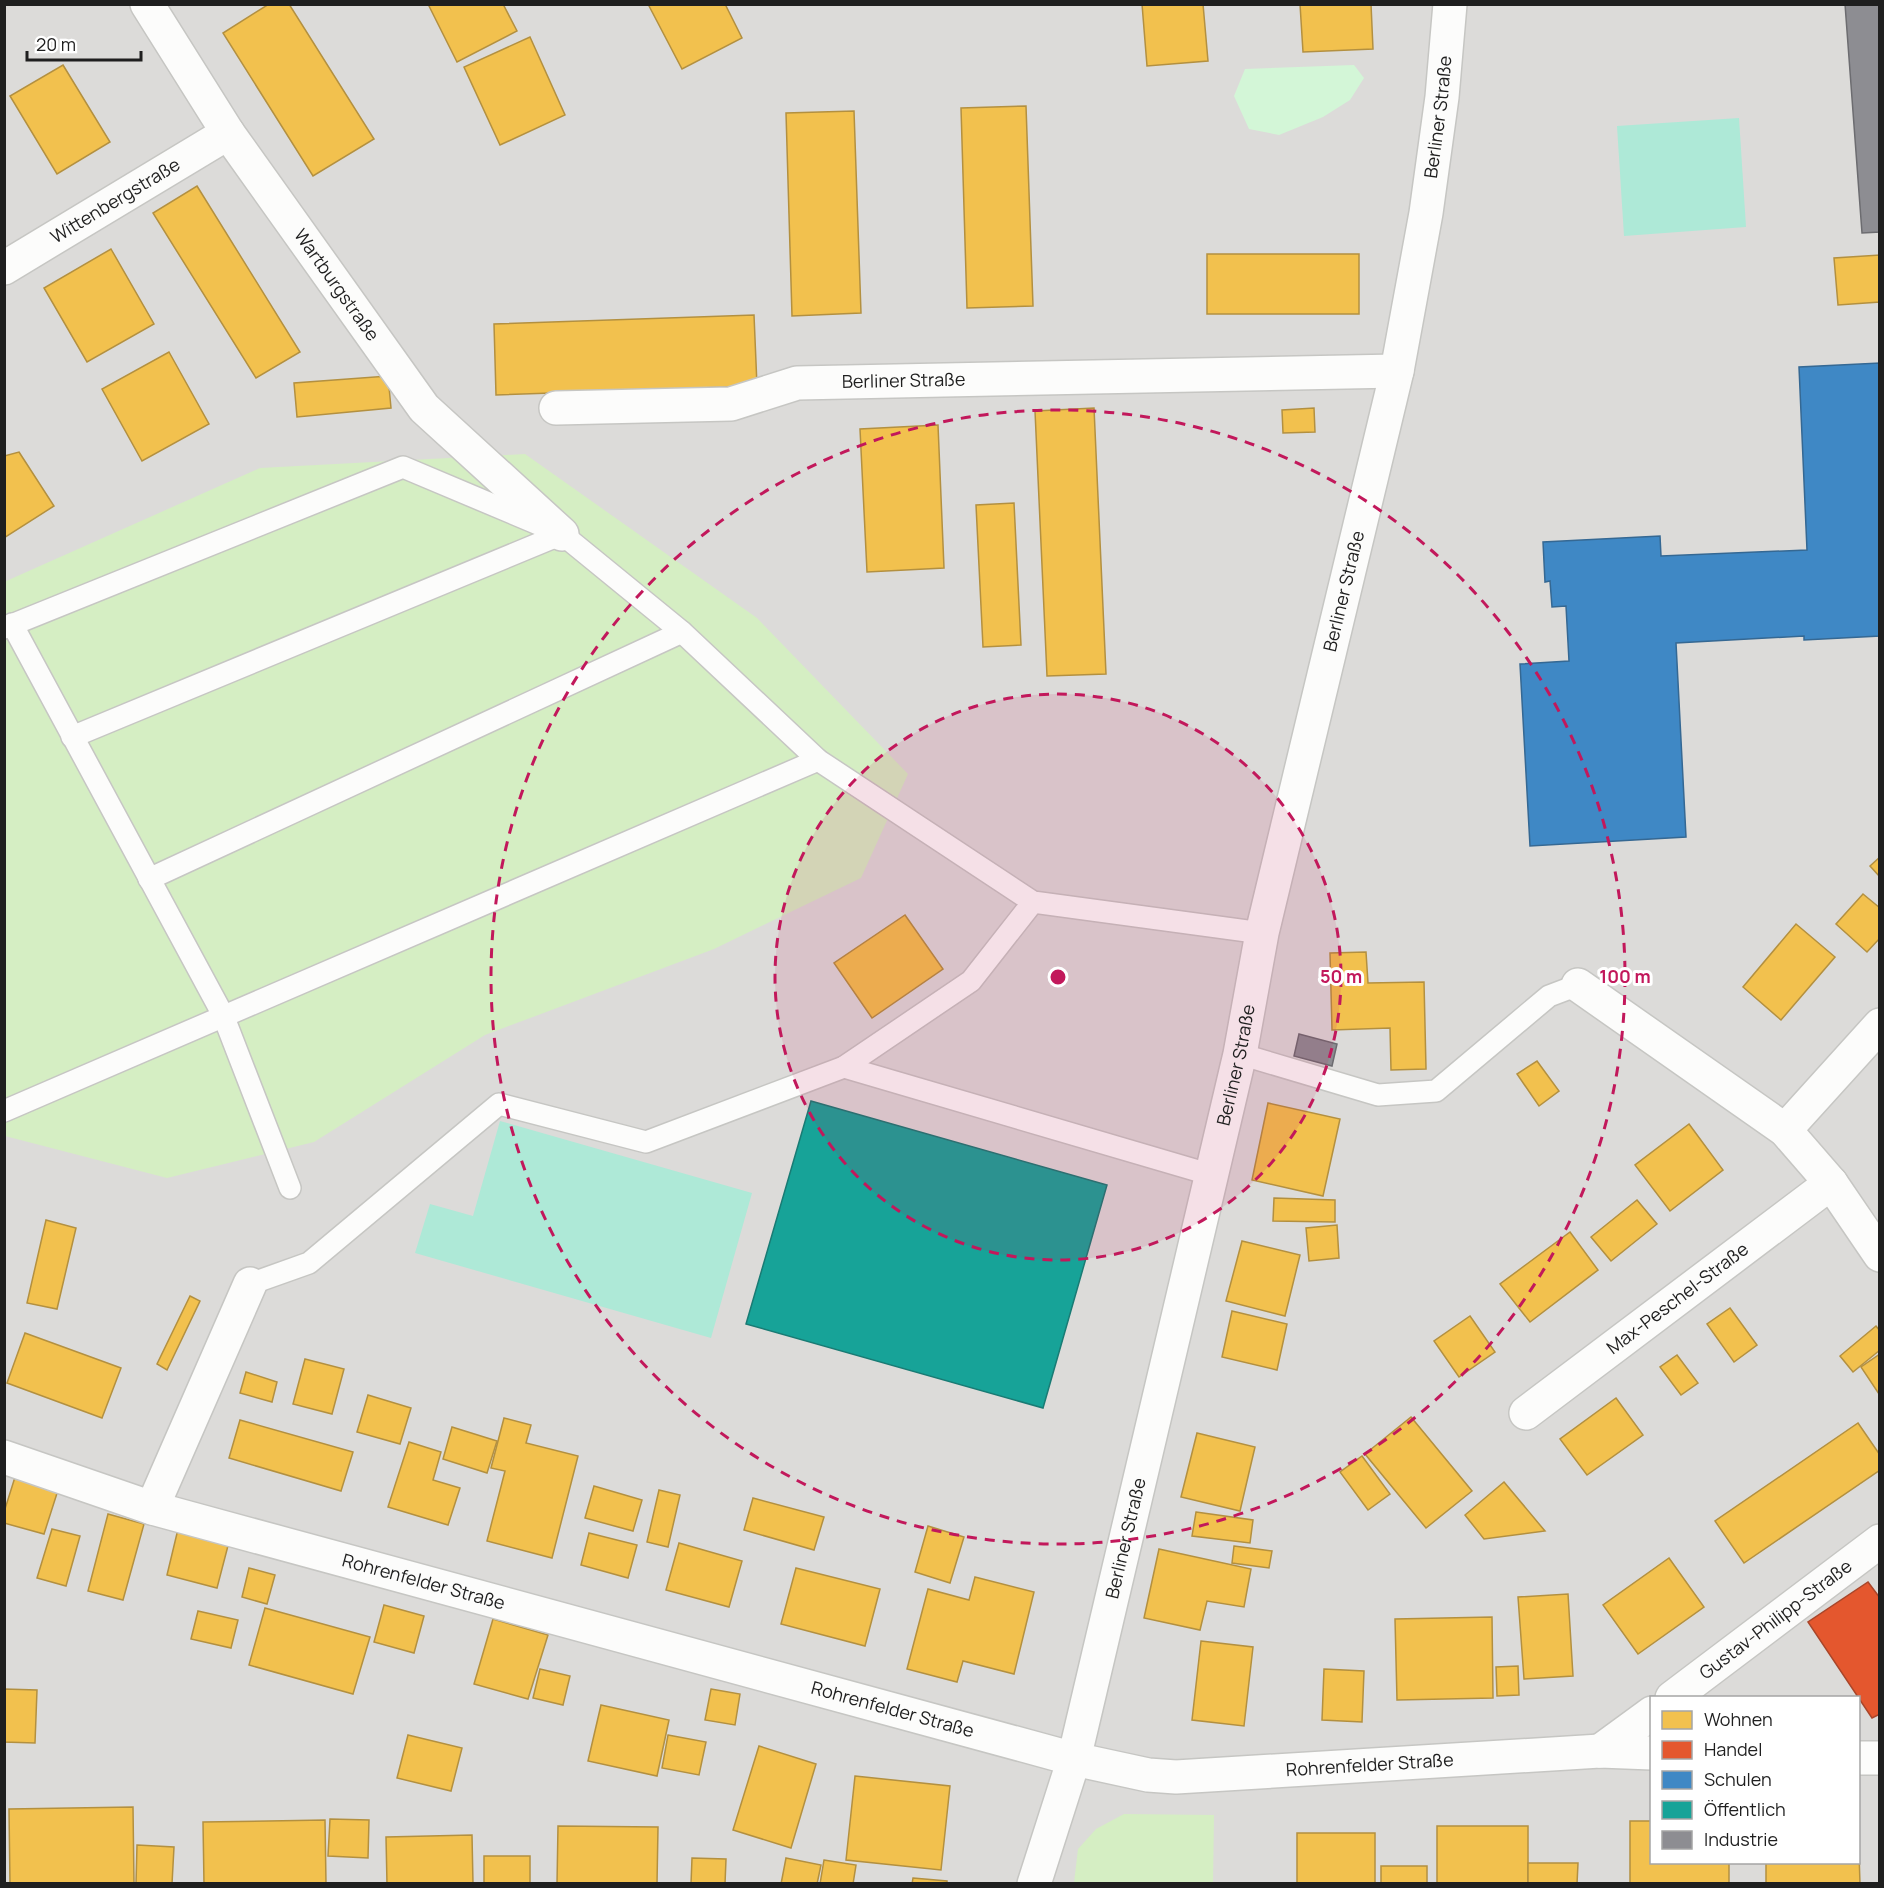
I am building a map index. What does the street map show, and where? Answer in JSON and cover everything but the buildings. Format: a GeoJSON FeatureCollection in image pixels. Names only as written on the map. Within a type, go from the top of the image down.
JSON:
{"type":"FeatureCollection","features":[{"type":"Feature","properties":{"kind":"street","name":"Wartburgstraße"},"geometry":{"type":"LineString","coordinates":[[147,4],[228,133],[424,408],[562,534]]}},
{"type":"Feature","properties":{"kind":"street","name":"Berliner Straße"},"geometry":{"type":"LineString","coordinates":[[1034,1884],[1074,1759],[1240,1054],[1262,933],[1397,370],[1427,201],[1442,97],[1450,4]]}},
{"type":"Feature","properties":{"kind":"street","name":"Wittenbergstraße"},"geometry":{"type":"LineString","coordinates":[[4,268],[228,133]]}},
{"type":"Feature","properties":{"kind":"street","name":"Berliner Straße"},"geometry":{"type":"LineString","coordinates":[[556,408],[731,404],[797,382],[1397,370]]}},
{"type":"Feature","properties":{"kind":"street"},"geometry":{"type":"LineString","coordinates":[[1578,985],[1785,1131],[1831,1183],[1880,1255]]}},
{"type":"Feature","properties":{"kind":"street"},"geometry":{"type":"LineString","coordinates":[[1785,1131],[1880,1025]]}},
{"type":"Feature","properties":{"kind":"street","name":"Max-Peschel-Straße"},"geometry":{"type":"LineString","coordinates":[[1526,1413],[1831,1183]]}},
{"type":"Feature","properties":{"kind":"street"},"geometry":{"type":"LineString","coordinates":[[152,1508],[250,1284]]}},
{"type":"Feature","properties":{"kind":"street","name":"Rohrenfelder Straße"},"geometry":{"type":"LineString","coordinates":[[4,1457],[152,1508],[1074,1759],[1148,1775],[1176,1777],[1600,1751],[1650,1753]]}},
{"type":"Feature","properties":{"kind":"street","name":"Gustav-Philipp-Straße"},"geometry":{"type":"LineString","coordinates":[[1675,1696],[1880,1541]]}},
{"type":"Feature","properties":{"kind":"street"},"geometry":{"type":"LineString","coordinates":[[1600,1751],[1650,1714]]}},
{"type":"Feature","properties":{"kind":"street"},"geometry":{"type":"LineString","coordinates":[[1860,1758],[1880,1758]]}},
{"type":"Feature","properties":{"kind":"lane"},"geometry":{"type":"LineString","coordinates":[[290,1188],[223,1015],[72,737],[8,626],[403,467],[562,534],[682,632],[818,760],[1033,902],[1262,933]]}},
{"type":"Feature","properties":{"kind":"lane"},"geometry":{"type":"LineString","coordinates":[[72,737],[562,534]]}},
{"type":"Feature","properties":{"kind":"lane"},"geometry":{"type":"LineString","coordinates":[[149,879],[682,632]]}},
{"type":"Feature","properties":{"kind":"lane"},"geometry":{"type":"LineString","coordinates":[[4,1111],[818,760]]}},
{"type":"Feature","properties":{"kind":"lane"},"geometry":{"type":"LineString","coordinates":[[250,1284],[309,1263],[499,1104],[646,1142],[844,1067],[972,981],[1033,902]]}},
{"type":"Feature","properties":{"kind":"lane"},"geometry":{"type":"LineString","coordinates":[[1240,1054],[1378,1095],[1436,1091],[1549,996],[1578,985]]}},
{"type":"Feature","properties":{"kind":"lane"},"geometry":{"type":"LineString","coordinates":[[844,1067],[1212,1175]]}},
{"type":"Feature","properties":{"kind":"shaded area"},"geometry":{"type":"Polygon","coordinates":[[[5,5],[1879,5],[1879,1883],[5,1884],[5,5]]]}},
{"type":"Feature","properties":{"kind":"green space"},"geometry":{"type":"Polygon","coordinates":[[[1354,65],[1364,78],[1350,100],[1323,117],[1279,135],[1249,129],[1234,96],[1245,69],[1354,65]]]}},
{"type":"Feature","properties":{"kind":"green space"},"geometry":{"type":"Polygon","coordinates":[[[1739,118],[1746,227],[1624,236],[1617,126],[1739,118]]]}},
{"type":"Feature","properties":{"kind":"green space"},"geometry":{"type":"Polygon","coordinates":[[[525,454],[757,618],[908,774],[861,878],[714,949],[485,1035],[314,1142],[167,1178],[5,1136],[4,582],[260,468],[525,454]]]}},
{"type":"Feature","properties":{"kind":"green space"},"geometry":{"type":"Polygon","coordinates":[[[500,1121],[752,1193],[711,1338],[415,1253],[430,1204],[473,1216],[500,1121]]]}},
{"type":"Feature","properties":{"kind":"green space"},"geometry":{"type":"Polygon","coordinates":[[[1124,1814],[1214,1815],[1213,1883],[1074,1883],[1078,1849],[1096,1829],[1124,1814]]]}}]}
